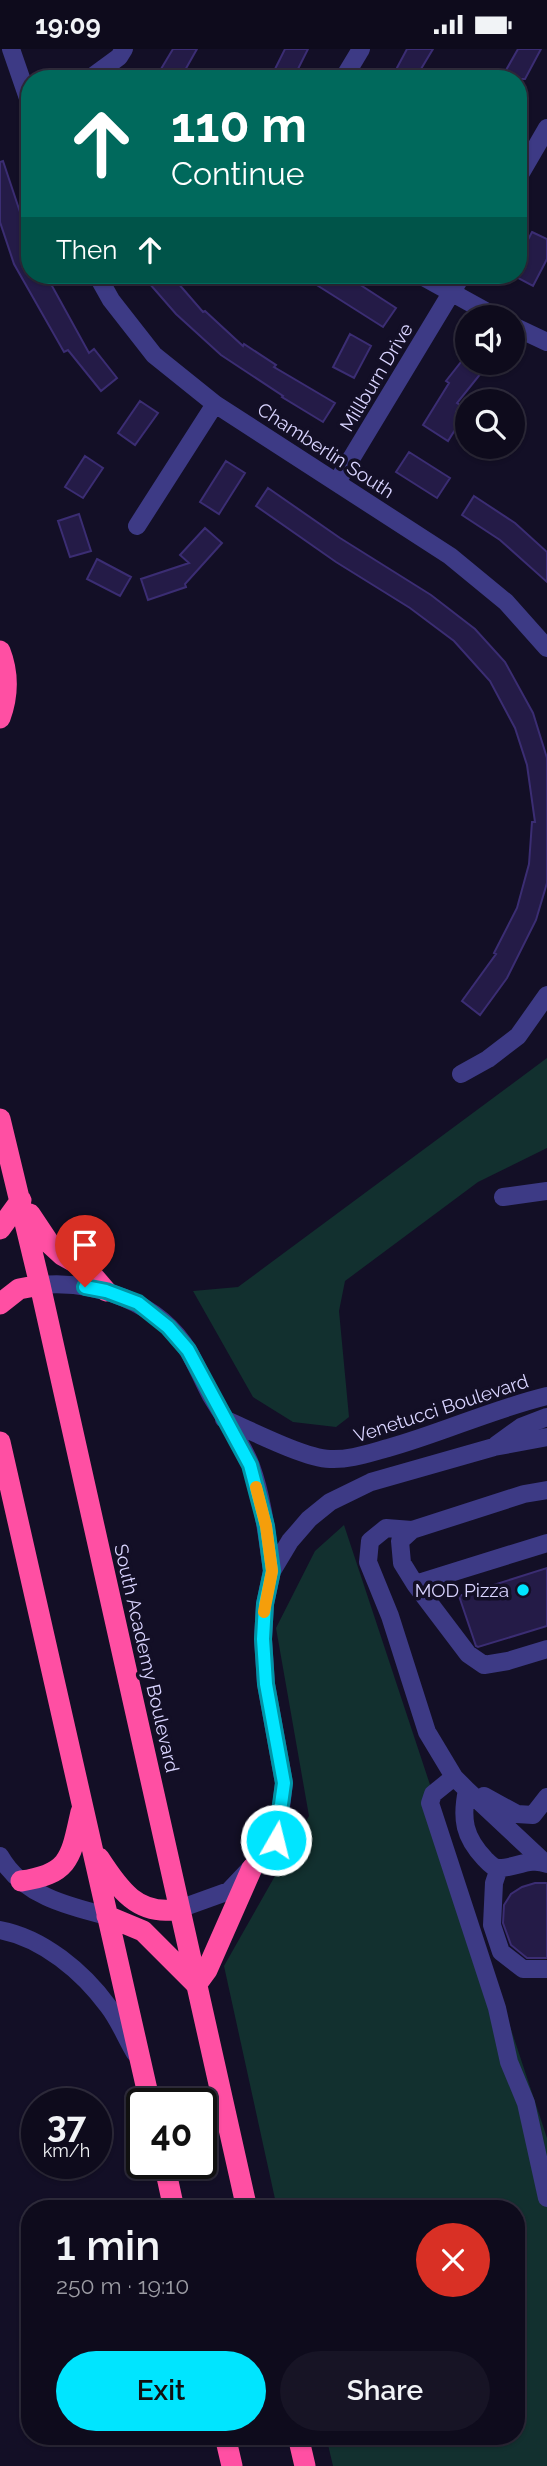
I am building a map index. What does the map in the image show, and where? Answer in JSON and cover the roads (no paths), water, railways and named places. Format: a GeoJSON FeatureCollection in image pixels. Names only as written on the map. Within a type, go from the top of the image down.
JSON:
{"type":"FeatureCollection","features":[{"type":"Feature","properties":{"kind":"highway"},"geometry":{"type":"LineString","coordinates":[[0,651],[6,671],[7,689],[0,718]]}},
{"type":"Feature","properties":{"kind":"highway","name":"South Academy Boulevard"},"geometry":{"type":"LineString","coordinates":[[0,1119],[21,1200],[245,2200]]}},
{"type":"Feature","properties":{"kind":"highway"},"geometry":{"type":"LineString","coordinates":[[0,1229],[21,1200],[50,1244],[62,1255],[87,1269],[106,1291]]}},
{"type":"Feature","properties":{"kind":"highway"},"geometry":{"type":"LineString","coordinates":[[0,1304],[19,1289],[40,1285]]}},
{"type":"Feature","properties":{"kind":"highway"},"geometry":{"type":"LineString","coordinates":[[0,1442],[147,2088]]}},
{"type":"Feature","properties":{"kind":"highway"},"geometry":{"type":"LineString","coordinates":[[21,1881],[54,1874],[64,1864],[72,1851],[83,1807]]}},
{"type":"Feature","properties":{"kind":"highway"},"geometry":{"type":"LineString","coordinates":[[91,1844],[111,1877],[130,1898],[149,1910],[164,1912],[179,1909]]}},
{"type":"Feature","properties":{"kind":"highway"},"geometry":{"type":"LineString","coordinates":[[107,1916],[143,1931],[196,1985],[207,1970],[252,1868]]}},
{"type":"Feature","properties":{"kind":"highway"},"geometry":{"type":"LineString","coordinates":[[167,2179],[172,2200]]}},
{"type":"Feature","properties":{"kind":"highway"},"geometry":{"type":"LineString","coordinates":[[227,2445],[232,2466]]}},
{"type":"Feature","properties":{"kind":"highway"},"geometry":{"type":"LineString","coordinates":[[300,2445],[305,2466]]}},
{"type":"Feature","properties":{"kind":"street"},"geometry":{"type":"LineString","coordinates":[[11,49],[21,78]]}},
{"type":"Feature","properties":{"kind":"street"},"geometry":{"type":"LineString","coordinates":[[101,70],[119,57],[124,49]]}},
{"type":"Feature","properties":{"kind":"street"},"geometry":{"type":"LineString","coordinates":[[348,70],[361,49]]}},
{"type":"Feature","properties":{"kind":"street"},"geometry":{"type":"LineString","coordinates":[[527,162],[547,128]]}},
{"type":"Feature","properties":{"kind":"street","name":"Chamberlin South"},"geometry":{"type":"LineString","coordinates":[[102,284],[111,300],[154,355],[215,404],[450,556],[506,603],[547,648]]}},
{"type":"Feature","properties":{"kind":"street"},"geometry":{"type":"LineString","coordinates":[[436,284],[474,305]]}},
{"type":"Feature","properties":{"kind":"street","name":"Millburn Drive"},"geometry":{"type":"LineString","coordinates":[[337,482],[457,284]]}},
{"type":"Feature","properties":{"kind":"street"},"geometry":{"type":"LineString","coordinates":[[525,331],[547,342]]}},
{"type":"Feature","properties":{"kind":"street"},"geometry":{"type":"LineString","coordinates":[[137,526],[215,404]]}},
{"type":"Feature","properties":{"kind":"street"},"geometry":{"type":"LineString","coordinates":[[461,1074],[488,1059],[518,1036],[547,995]]}},
{"type":"Feature","properties":{"kind":"street"},"geometry":{"type":"LineString","coordinates":[[503,1197],[547,1191]]}},
{"type":"Feature","properties":{"kind":"street"},"geometry":{"type":"LineString","coordinates":[[40,1285],[63,1283],[106,1291],[138,1303],[168,1327],[188,1350],[250,1465],[266,1526],[272,1571]]}},
{"type":"Feature","properties":{"kind":"street","name":"Venetucci Boulevard"},"geometry":{"type":"LineString","coordinates":[[224,1419],[312,1456],[329,1459],[352,1458],[412,1441],[518,1403],[547,1397]]}},
{"type":"Feature","properties":{"kind":"street"},"geometry":{"type":"LineString","coordinates":[[494,1447],[521,1427],[547,1417]]}},
{"type":"Feature","properties":{"kind":"street"},"geometry":{"type":"LineString","coordinates":[[179,1909],[229,1891],[276,1840],[284,1783],[266,1684],[263,1639],[265,1604],[272,1571],[290,1541],[309,1519],[330,1502],[371,1482],[494,1447],[547,1437]]}},
{"type":"Feature","properties":{"kind":"street"},"geometry":{"type":"LineString","coordinates":[[545,1863],[461,1783],[427,1731],[390,1616],[368,1562],[370,1541],[386,1528],[412,1530],[524,1494],[547,1490]]}},
{"type":"Feature","properties":{"kind":"street"},"geometry":{"type":"LineString","coordinates":[[412,1530],[400,1541],[402,1563],[468,1654],[484,1665],[547,1649]]}},
{"type":"Feature","properties":{"kind":"street"},"geometry":{"type":"LineString","coordinates":[[415,1584],[547,1543]]}},
{"type":"Feature","properties":{"kind":"street"},"geometry":{"type":"LineString","coordinates":[[461,1783],[463,1813],[469,1839],[492,1866],[499,1868],[523,1862],[545,1863]]}},
{"type":"Feature","properties":{"kind":"street"},"geometry":{"type":"LineString","coordinates":[[547,1797],[533,1815],[517,1814],[461,1783],[433,1794],[430,1803],[497,2008],[509,2062],[526,2103],[547,2198]]}},
{"type":"Feature","properties":{"kind":"street"},"geometry":{"type":"LineString","coordinates":[[0,1856],[21,1881],[43,1896],[67,1906],[107,1916]]}},
{"type":"Feature","properties":{"kind":"street"},"geometry":{"type":"LineString","coordinates":[[499,1868],[494,1883],[492,1924],[501,1952],[523,1969],[547,1969]]}},
{"type":"Feature","properties":{"kind":"street"},"geometry":{"type":"LineString","coordinates":[[0,1930],[29,1939],[57,1956],[84,1979],[109,2007],[142,2065]]}},
{"type":"Feature","properties":{"kind":"place","name":"MOD Pizza"},"geometry":{"type":"Point","coordinates":[523,1590]}}]}
